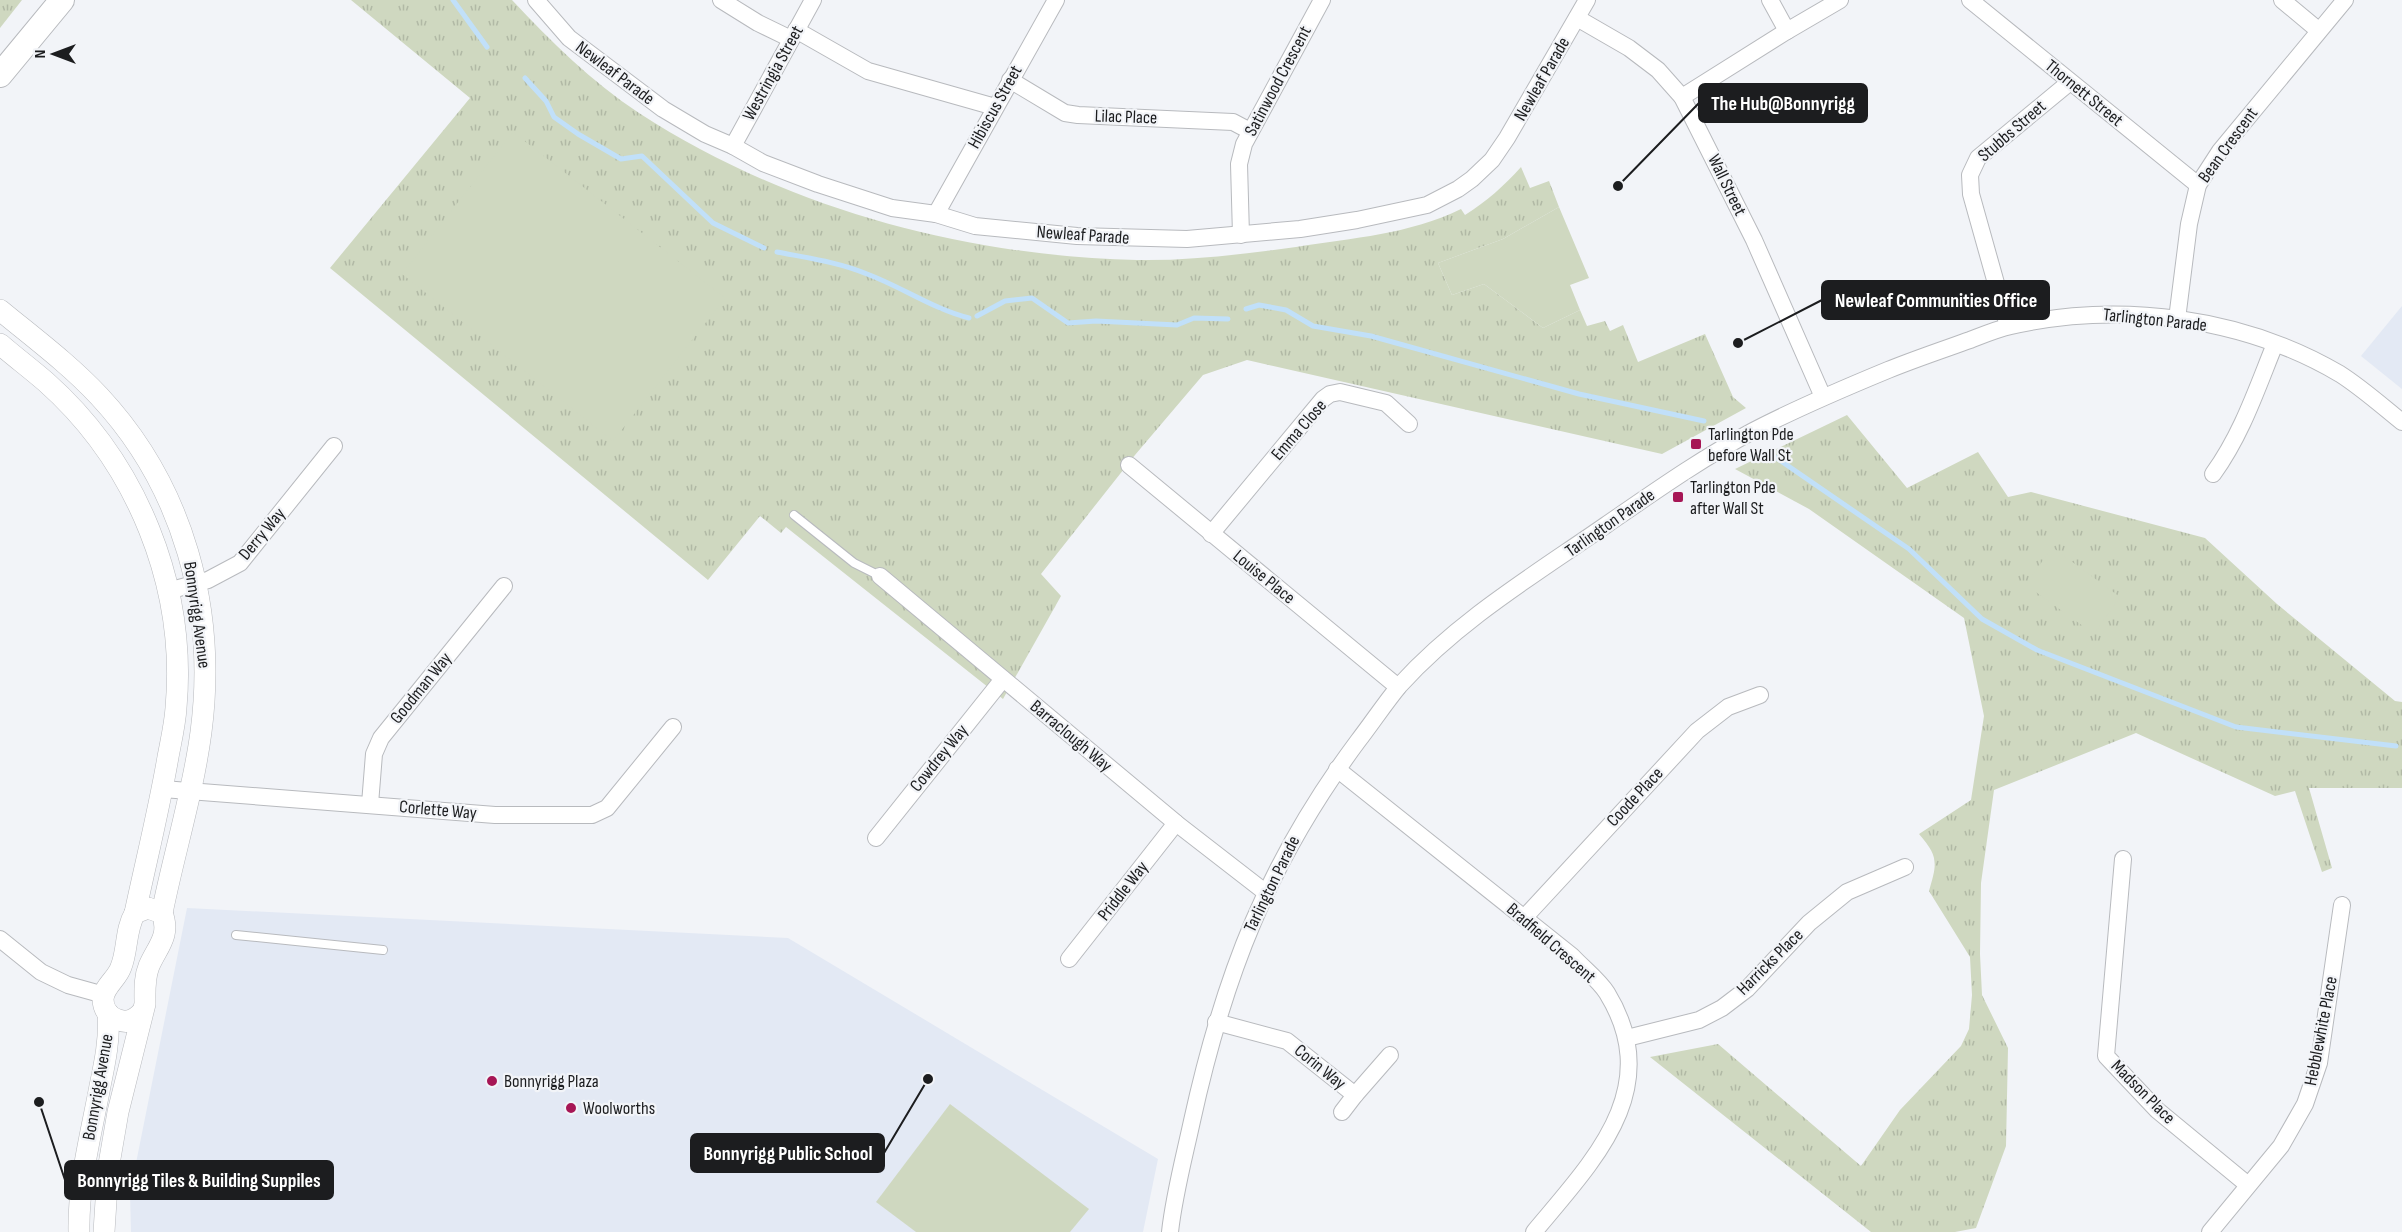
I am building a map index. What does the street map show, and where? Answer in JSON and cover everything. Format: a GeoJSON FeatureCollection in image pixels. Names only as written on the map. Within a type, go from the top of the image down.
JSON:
{"type":"FeatureCollection","features":[{"type":"Feature","properties":{"kind":"main road"},"geometry":{"type":"LineString","coordinates":[[0,75],[62,0]]}},
{"type":"Feature","properties":{"kind":"street"},"geometry":{"type":"LineString","coordinates":[[721,0],[758,23],[794,34],[868,71],[996,107]]}},
{"type":"Feature","properties":{"kind":"street","name":"Westringia Street"},"geometry":{"type":"LineString","coordinates":[[733,146],[813,0]]}},
{"type":"Feature","properties":{"kind":"street","name":"Hibiscus Street"},"geometry":{"type":"LineString","coordinates":[[936,214],[1056,0]]}},
{"type":"Feature","properties":{"kind":"street","name":"Satinwood Crescent"},"geometry":{"type":"LineString","coordinates":[[1241,235],[1239,164],[1250,131],[1322,0]]}},
{"type":"Feature","properties":{"kind":"street","name":"Newleaf Parade"},"geometry":{"type":"LineString","coordinates":[[543,2],[569,38],[612,73],[690,125],[764,163],[818,184],[892,208],[936,214],[975,226],[1077,236],[1187,239],[1300,229],[1391,213],[1427,206],[1458,189],[1485,166],[1507,138],[1587,0]]}},
{"type":"Feature","properties":{"kind":"street"},"geometry":{"type":"LineString","coordinates":[[1770,0],[1787,31]]}},
{"type":"Feature","properties":{"kind":"street"},"geometry":{"type":"LineString","coordinates":[[1682,97],[1840,0]]}},
{"type":"Feature","properties":{"kind":"street","name":"Thornett Street"},"geometry":{"type":"LineString","coordinates":[[1971,0],[2198,185]]}},
{"type":"Feature","properties":{"kind":"street"},"geometry":{"type":"LineString","coordinates":[[2282,0],[2318,30]]}},
{"type":"Feature","properties":{"kind":"street","name":"Bean Crescent"},"geometry":{"type":"LineString","coordinates":[[2177,319],[2189,224],[2198,185],[2220,151],[2345,0]]}},
{"type":"Feature","properties":{"kind":"street","name":"Wall Street"},"geometry":{"type":"LineString","coordinates":[[1577,18],[1629,48],[1658,70],[1682,97],[1754,240],[1823,397]]}},
{"type":"Feature","properties":{"kind":"street","name":"Lilac Place"},"geometry":{"type":"LineString","coordinates":[[1010,80],[1071,114],[1233,123],[1250,131]]}},
{"type":"Feature","properties":{"kind":"street","name":"Stubbs Street"},"geometry":{"type":"LineString","coordinates":[[2008,326],[1971,194],[1972,166],[1986,151],[2070,82]]}},
{"type":"Feature","properties":{"kind":"street","name":"Bonnyrigg Avenue"},"geometry":{"type":"LineString","coordinates":[[0,310],[100,397],[148,459],[173,508],[189,556],[204,637],[206,686],[201,734],[162,913],[165,921],[164,937],[149,966],[143,1011],[118,1112],[108,1170],[104,1232]]}},
{"type":"Feature","properties":{"kind":"street","name":"Tarlington Parade"},"geometry":{"type":"LineString","coordinates":[[1170,1232],[1216,1022],[1244,940],[1265,892],[1305,817],[1337,769],[1398,687],[1445,639],[1481,611],[1682,473],[1751,432],[1823,397],[1914,360],[2008,326],[2054,318],[2101,314],[2177,319],[2216,327],[2275,344],[2343,376],[2402,422]]}},
{"type":"Feature","properties":{"kind":"street","name":"Bonnyrigg Avenue"},"geometry":{"type":"LineString","coordinates":[[0,344],[47,383],[81,418],[123,474],[151,531],[168,591],[174,626],[178,679],[176,711],[163,789],[135,913],[130,921],[123,964],[118,975],[106,989],[109,1029],[83,1174],[79,1232]]}},
{"type":"Feature","properties":{"kind":"street"},"geometry":{"type":"LineString","coordinates":[[2213,474],[2226,455],[2249,411],[2275,344]]}},
{"type":"Feature","properties":{"kind":"street","name":"Emma Close"},"geometry":{"type":"LineString","coordinates":[[1211,534],[1323,399],[1330,394],[1340,392],[1386,403],[1409,424]]}},
{"type":"Feature","properties":{"kind":"street","name":"Derry Way"},"geometry":{"type":"LineString","coordinates":[[168,591],[219,575],[240,563],[334,446]]}},
{"type":"Feature","properties":{"kind":"street","name":"Louise Place"},"geometry":{"type":"LineString","coordinates":[[1129,465],[1398,687]]}},
{"type":"Feature","properties":{"kind":"street","name":"Barraclough Way"},"geometry":{"type":"LineString","coordinates":[[880,576],[1176,823],[1265,892]]}},
{"type":"Feature","properties":{"kind":"street","name":"Goodman Way"},"geometry":{"type":"LineString","coordinates":[[370,804],[374,754],[381,738],[504,586]]}},
{"type":"Feature","properties":{"kind":"street","name":"Cowdrey Way"},"geometry":{"type":"LineString","coordinates":[[876,838],[1003,679]]}},
{"type":"Feature","properties":{"kind":"street","name":"Coode Place"},"geometry":{"type":"LineString","coordinates":[[1524,918],[1697,731],[1728,707],[1760,695]]}},
{"type":"Feature","properties":{"kind":"street","name":"Corlette Way"},"geometry":{"type":"LineString","coordinates":[[163,789],[495,815],[592,815],[607,808],[673,727]]}},
{"type":"Feature","properties":{"kind":"street","name":"Bradfield Crescent"},"geometry":{"type":"LineString","coordinates":[[1337,769],[1572,956],[1606,992],[1627,1038],[1628,1083],[1608,1138],[1587,1169],[1534,1232]]}},
{"type":"Feature","properties":{"kind":"street","name":"Priddle Way"},"geometry":{"type":"LineString","coordinates":[[1069,959],[1176,823]]}},
{"type":"Feature","properties":{"kind":"street","name":"Madson Place"},"geometry":{"type":"LineString","coordinates":[[2123,859],[2106,1056],[2157,1110],[2248,1185]]}},
{"type":"Feature","properties":{"kind":"street","name":"Harricks Place"},"geometry":{"type":"LineString","coordinates":[[1627,1038],[1699,1020],[1722,1008],[1747,989],[1809,923],[1847,892],[1905,867]]}},
{"type":"Feature","properties":{"kind":"street","name":"Hebblewhite Place"},"geometry":{"type":"LineString","coordinates":[[2210,1232],[2281,1146],[2305,1104],[2319,1062],[2342,905]]}},
{"type":"Feature","properties":{"kind":"street"},"geometry":{"type":"LineString","coordinates":[[135,913],[148,908],[162,913]]}},
{"type":"Feature","properties":{"kind":"street"},"geometry":{"type":"LineString","coordinates":[[0,939],[41,972],[106,1004],[118,1020],[132,1020],[143,1011]]}},
{"type":"Feature","properties":{"kind":"street","name":"Corin Way"},"geometry":{"type":"LineString","coordinates":[[1216,1022],[1287,1041],[1354,1095]]}},
{"type":"Feature","properties":{"kind":"street","name":"Corin Way"},"geometry":{"type":"LineString","coordinates":[[1342,1112],[1390,1055]]}},
{"type":"Feature","properties":{"kind":"lane"},"geometry":{"type":"LineString","coordinates":[[794,515],[854,563],[880,576]]}},
{"type":"Feature","properties":{"kind":"lane"},"geometry":{"type":"LineString","coordinates":[[236,935],[383,950]]}},
{"type":"Feature","properties":{"kind":"shaded area"},"geometry":{"type":"Polygon","coordinates":[[[2402,306],[2402,389],[2361,356],[2402,306]]]}},
{"type":"Feature","properties":{"kind":"shaded area","name":"Bonnyrigg Plaza"},"geometry":{"type":"Polygon","coordinates":[[[187,908],[788,938],[1158,1159],[1143,1232],[131,1232],[130,1193],[187,908]]]}},
{"type":"Feature","properties":{"kind":"green space"},"geometry":{"type":"Polygon","coordinates":[[[0,0],[22,0],[0,28],[0,0]]]}},
{"type":"Feature","properties":{"kind":"green space"},"geometry":{"type":"Polygon","coordinates":[[[351,0],[512,0],[556,46],[605,88],[639,113],[695,146],[754,175],[815,200],[878,221],[941,237],[1006,249],[1072,256],[1157,260],[1237,254],[1360,238],[1422,224],[1461,209],[1465,215],[1495,193],[1521,167],[1530,188],[1549,181],[1559,207],[1503,239],[1438,263],[1452,295],[1484,284],[1543,328],[1580,310],[1587,326],[1605,321],[1610,331],[1623,325],[1638,362],[1705,334],[1733,397],[1746,408],[1662,454],[1247,360],[1203,375],[1135,455],[1041,574],[1061,596],[1003,699],[786,527],[781,533],[760,516],[708,580],[330,268],[470,98],[351,0]]]}},
{"type":"Feature","properties":{"kind":"green space"},"geometry":{"type":"Polygon","coordinates":[[[513,132],[725,298],[613,441],[402,274],[513,132]]]}},
{"type":"Feature","properties":{"kind":"green space"},"geometry":{"type":"Polygon","coordinates":[[[1559,207],[1589,278],[1570,285],[1580,310],[1543,328],[1484,284],[1452,295],[1438,263],[1503,239],[1559,207]]]}},
{"type":"Feature","properties":{"kind":"green space"},"geometry":{"type":"Polygon","coordinates":[[[1847,415],[1907,488],[1978,452],[2008,497],[2031,492],[2205,538],[2277,604],[2395,701],[2402,702],[2402,788],[2309,788],[2332,868],[2322,872],[2295,791],[2275,796],[2136,733],[1994,790],[1981,883],[1980,954],[1982,995],[2008,1048],[2006,1146],[1976,1228],[1955,1232],[1871,1232],[1650,1057],[1718,1044],[1861,1166],[1900,1110],[1961,1046],[1969,1029],[1972,995],[1970,957],[1929,891],[1935,867],[1933,855],[1919,834],[1971,800],[1984,716],[1964,618],[1809,509],[1735,469],[1847,415]]]}},
{"type":"Feature","properties":{"kind":"green space"},"geometry":{"type":"Polygon","coordinates":[[[2052,547],[2120,597],[2094,634],[2026,585],[2052,547]]]}},
{"type":"Feature","properties":{"kind":"green space"},"geometry":{"type":"Polygon","coordinates":[[[950,1104],[1089,1209],[1070,1232],[916,1232],[876,1202],[950,1104]]]}},
{"type":"Feature","properties":{"kind":"waterway"},"geometry":{"type":"LineString","coordinates":[[453,0],[487,47]]}},
{"type":"Feature","properties":{"kind":"waterway"},"geometry":{"type":"LineString","coordinates":[[525,78],[546,101],[554,117],[621,159],[642,156],[713,223],[764,248]]}},
{"type":"Feature","properties":{"kind":"waterway"},"geometry":{"type":"LineString","coordinates":[[777,252],[845,266],[969,318]]}},
{"type":"Feature","properties":{"kind":"waterway"},"geometry":{"type":"LineString","coordinates":[[977,316],[1005,301],[1032,298],[1068,323],[1096,321],[1177,325],[1194,318],[1228,319]]}},
{"type":"Feature","properties":{"kind":"waterway"},"geometry":{"type":"LineString","coordinates":[[1246,309],[1259,305],[1286,310],[1313,326],[1371,336],[1579,394],[1704,421]]}},
{"type":"Feature","properties":{"kind":"waterway"},"geometry":{"type":"LineString","coordinates":[[1775,457],[1909,549],[1982,619],[2037,650],[2236,727],[2396,746]]}},
{"type":"Feature","properties":{"kind":"place","name":"The Hub@Bonnyrigg"},"geometry":{"type":"Point","coordinates":[1618,186]}},
{"type":"Feature","properties":{"kind":"place","name":"Newleaf Communities Office"},"geometry":{"type":"Point","coordinates":[1738,343]}},
{"type":"Feature","properties":{"kind":"place","name":"Tarlington Pde before Wall St"},"geometry":{"type":"Point","coordinates":[1696,444]}},
{"type":"Feature","properties":{"kind":"place","name":"Tarlington Pde after Wall St"},"geometry":{"type":"Point","coordinates":[1678,497]}},
{"type":"Feature","properties":{"kind":"place","name":"Bonnyrigg Public School"},"geometry":{"type":"Point","coordinates":[928,1079]}},
{"type":"Feature","properties":{"kind":"place","name":"Bonnyrigg Plaza"},"geometry":{"type":"Point","coordinates":[492,1081]}},
{"type":"Feature","properties":{"kind":"place","name":"Bonnyrigg Tiles & Building Suppiles"},"geometry":{"type":"Point","coordinates":[39,1102]}},
{"type":"Feature","properties":{"kind":"place","name":"Woolworths"},"geometry":{"type":"Point","coordinates":[571,1108]}}]}
